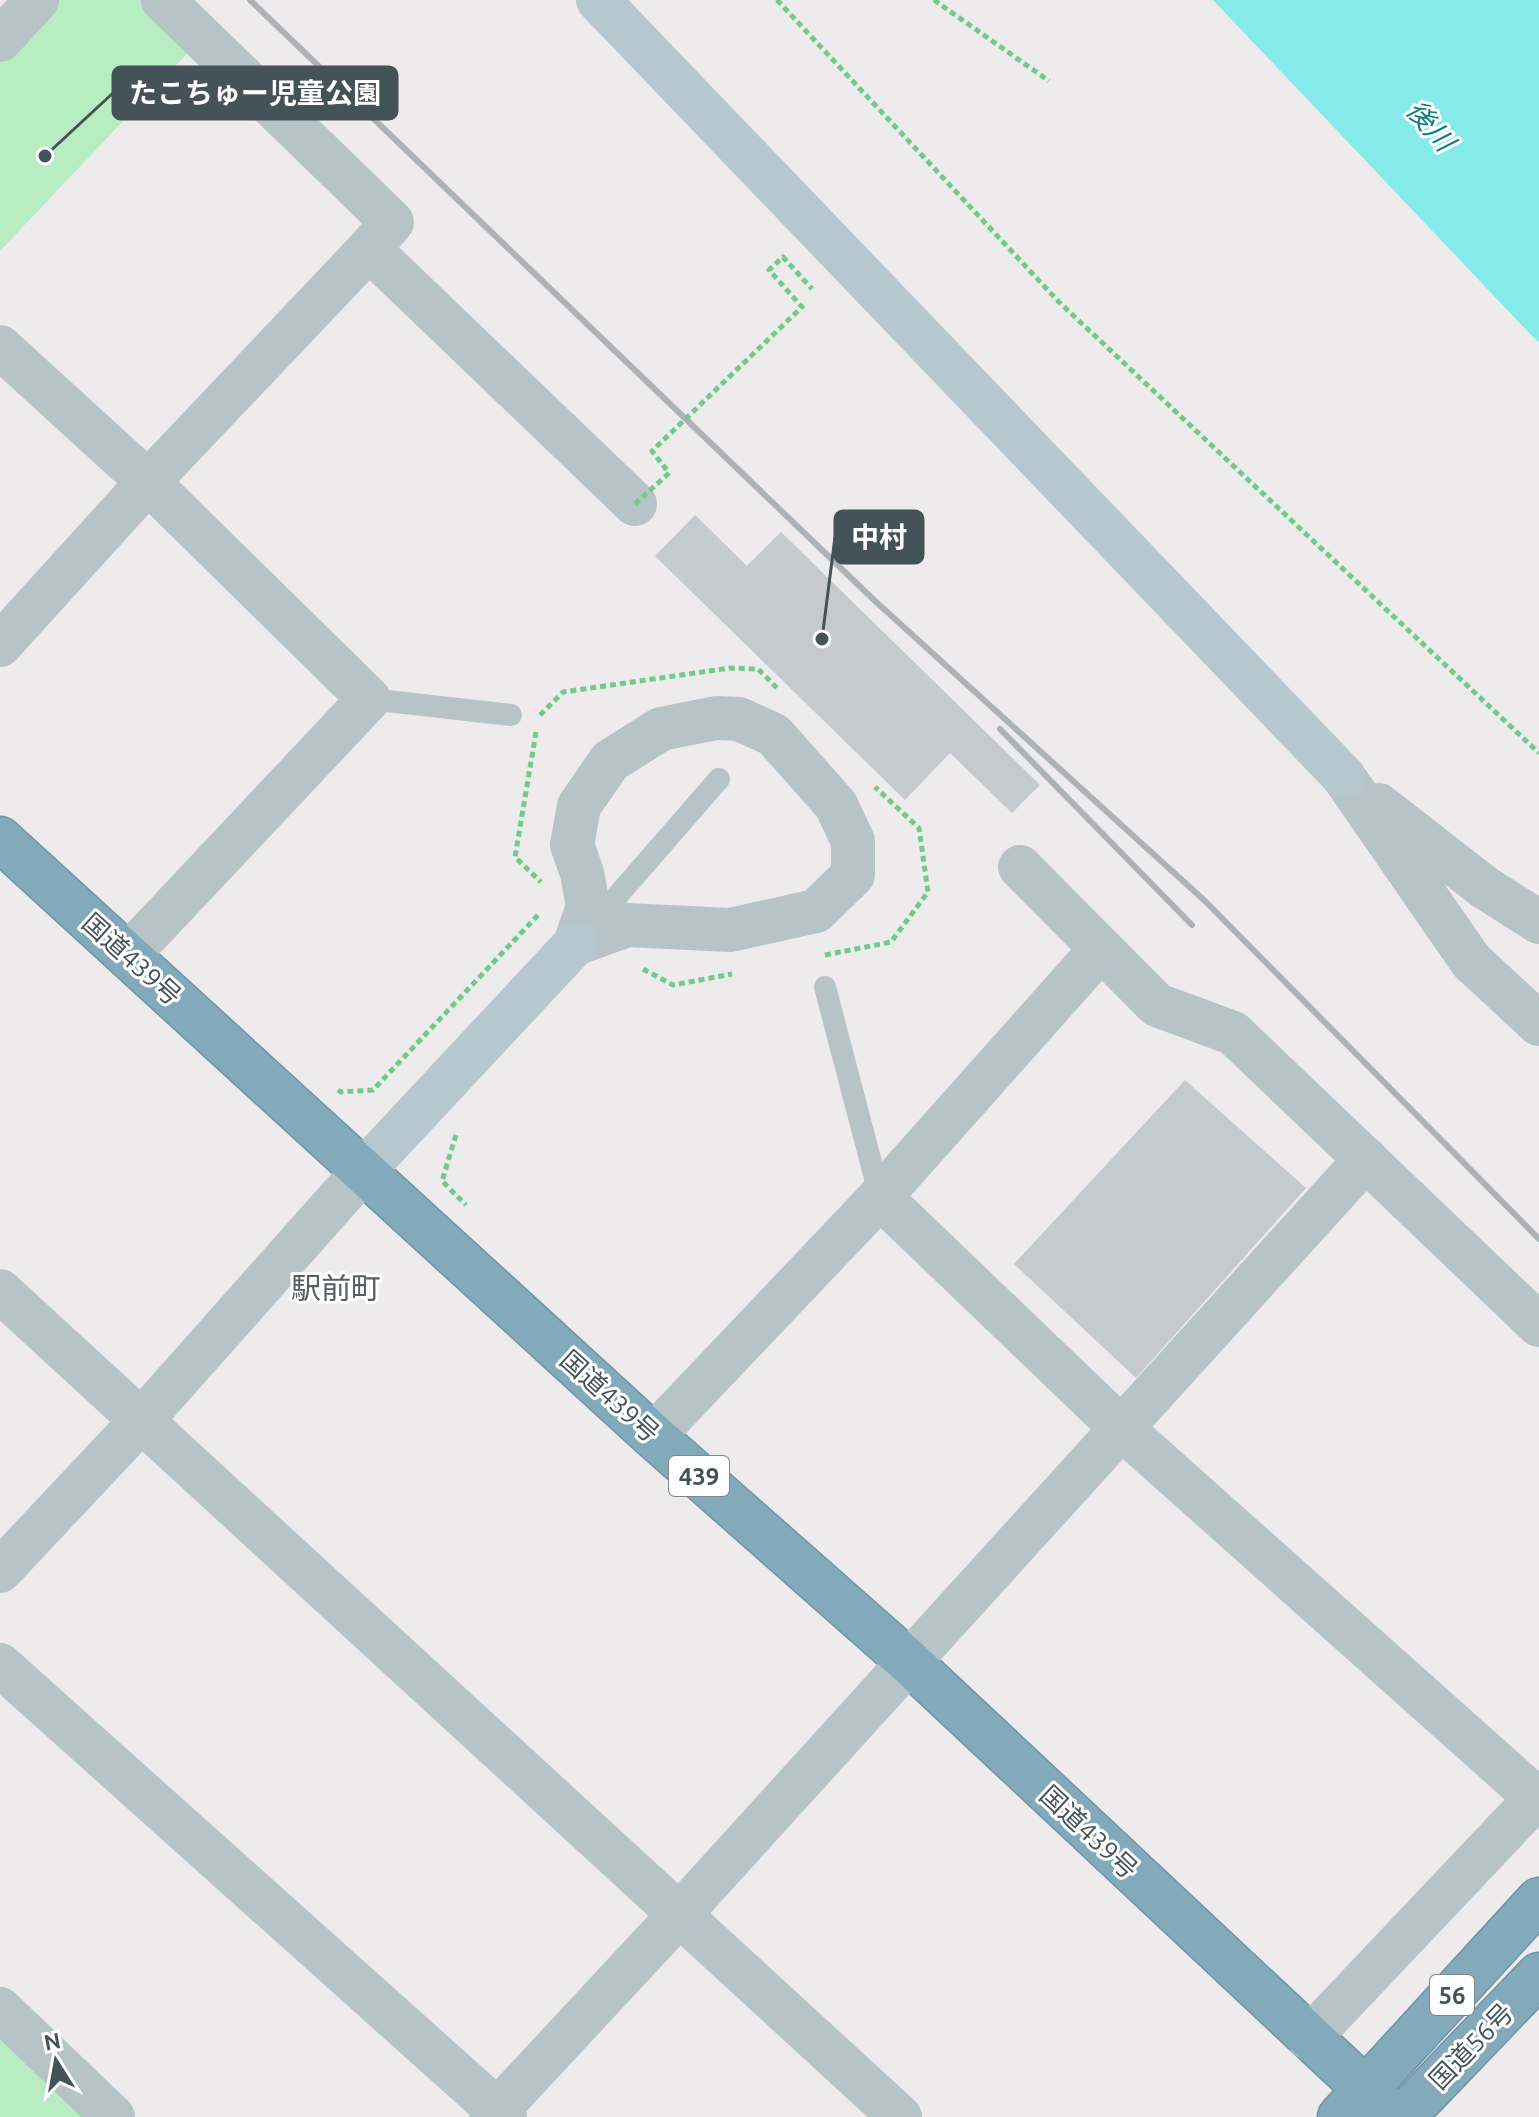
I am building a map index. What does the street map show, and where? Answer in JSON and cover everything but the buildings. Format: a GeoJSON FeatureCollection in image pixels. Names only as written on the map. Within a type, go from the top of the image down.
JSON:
{"type":"FeatureCollection","features":[{"type":"Feature","properties":{"kind":"highway","name":"国道439号"},"geometry":{"type":"LineString","coordinates":[[0,839],[653,1436],[909,1662],[1309,2038],[1367,2108]]}},
{"type":"Feature","properties":{"kind":"highway","name":"国道56号"},"geometry":{"type":"LineString","coordinates":[[1367,2108],[1539,1900]]}},
{"type":"Feature","properties":{"kind":"highway","name":"国道56号"},"geometry":{"type":"LineString","coordinates":[[1403,2117],[1539,1975]]}},
{"type":"Feature","properties":{"kind":"street"},"geometry":{"type":"LineString","coordinates":[[0,40],[37,0]]}},
{"type":"Feature","properties":{"kind":"street"},"geometry":{"type":"LineString","coordinates":[[0,645],[392,222],[163,0]]}},
{"type":"Feature","properties":{"kind":"street"},"geometry":{"type":"LineString","coordinates":[[598,0],[1343,776],[1484,887],[1539,922]]}},
{"type":"Feature","properties":{"kind":"street"},"geometry":{"type":"LineString","coordinates":[[369,249],[635,504]]}},
{"type":"Feature","properties":{"kind":"street"},"geometry":{"type":"LineString","coordinates":[[0,347],[148,482],[369,699],[128,955]]}},
{"type":"Feature","properties":{"kind":"street"},"geometry":{"type":"LineString","coordinates":[[0,1571],[141,1421],[364,1170],[575,944],[588,906],[582,873],[572,845],[579,806],[610,761],[661,729],[716,718],[739,719],[774,735],[836,805],[853,841],[853,875],[816,911],[730,930],[627,925],[575,944]]}},
{"type":"Feature","properties":{"kind":"street"},"geometry":{"type":"LineString","coordinates":[[1343,776],[1471,961],[1539,1024]]}},
{"type":"Feature","properties":{"kind":"street"},"geometry":{"type":"LineString","coordinates":[[1020,867],[1157,1005],[1233,1033],[1539,1325]]}},
{"type":"Feature","properties":{"kind":"street"},"geometry":{"type":"LineString","coordinates":[[653,1436],[880,1197],[1100,950]]}},
{"type":"Feature","properties":{"kind":"street"},"geometry":{"type":"LineString","coordinates":[[0,1665],[498,2115],[1366,1159]]}},
{"type":"Feature","properties":{"kind":"street"},"geometry":{"type":"LineString","coordinates":[[880,1197],[1120,1427],[1537,1796],[1309,2038]]}},
{"type":"Feature","properties":{"kind":"street"},"geometry":{"type":"LineString","coordinates":[[0,1291],[900,2117]]}},
{"type":"Feature","properties":{"kind":"street"},"geometry":{"type":"LineString","coordinates":[[0,2009],[113,2117]]}},
{"type":"Feature","properties":{"kind":"lane"},"geometry":{"type":"LineString","coordinates":[[369,699],[511,715]]}},
{"type":"Feature","properties":{"kind":"lane"},"geometry":{"type":"LineString","coordinates":[[575,944],[719,779]]}},
{"type":"Feature","properties":{"kind":"lane"},"geometry":{"type":"LineString","coordinates":[[825,987],[880,1197]]}},
{"type":"Feature","properties":{"kind":"path"},"geometry":{"type":"LineString","coordinates":[[777,0],[1059,302],[1539,753]]}},
{"type":"Feature","properties":{"kind":"path"},"geometry":{"type":"LineString","coordinates":[[934,0],[1049,81]]}},
{"type":"Feature","properties":{"kind":"path"},"geometry":{"type":"LineString","coordinates":[[635,504],[669,473],[652,451],[802,307],[769,270],[783,257],[812,289]]}},
{"type":"Feature","properties":{"kind":"path"},"geometry":{"type":"LineString","coordinates":[[538,716],[563,692],[730,668]]}},
{"type":"Feature","properties":{"kind":"path"},"geometry":{"type":"LineString","coordinates":[[536,732],[515,857],[546,887]]}},
{"type":"Feature","properties":{"kind":"path"},"geometry":{"type":"LineString","coordinates":[[879,791],[919,828]]}},
{"type":"Feature","properties":{"kind":"path"},"geometry":{"type":"LineString","coordinates":[[330,1082],[341,1092],[373,1090],[545,908]]}},
{"type":"Feature","properties":{"kind":"path"},"geometry":{"type":"LineString","coordinates":[[633,963],[673,985],[741,972]]}},
{"type":"Feature","properties":{"kind":"path"},"geometry":{"type":"LineString","coordinates":[[464,1127],[453,1138],[442,1181],[475,1214]]}},
{"type":"Feature","properties":{"kind":"green space"},"geometry":{"type":"Polygon","coordinates":[[[57,0],[148,0],[195,45],[0,251],[0,60],[57,0]]]}},
{"type":"Feature","properties":{"kind":"green space"},"geometry":{"type":"Polygon","coordinates":[[[0,2012],[111,2117],[0,2117],[0,2012]]]}},
{"type":"Feature","properties":{"kind":"water","name":"後川"},"geometry":{"type":"Polygon","coordinates":[[[1213,0],[1539,0],[1539,342],[1533,337],[1213,0]]]}},
{"type":"Feature","properties":{"kind":"railway"},"geometry":{"type":"LineString","coordinates":[[250,0],[874,600],[1205,901],[1539,1239]]}},
{"type":"Feature","properties":{"kind":"railway"},"geometry":{"type":"LineString","coordinates":[[1000,729],[1192,925]]}},
{"type":"Feature","properties":{"kind":"place","name":"たこちゅー児童公園"},"geometry":{"type":"Point","coordinates":[45,156]}},
{"type":"Feature","properties":{"kind":"place","name":"中村"},"geometry":{"type":"Point","coordinates":[822,639]}},
{"type":"Feature","properties":{"kind":"district","name":"駅前町"},"geometry":{"type":"Point","coordinates":[336,1288]}}]}
